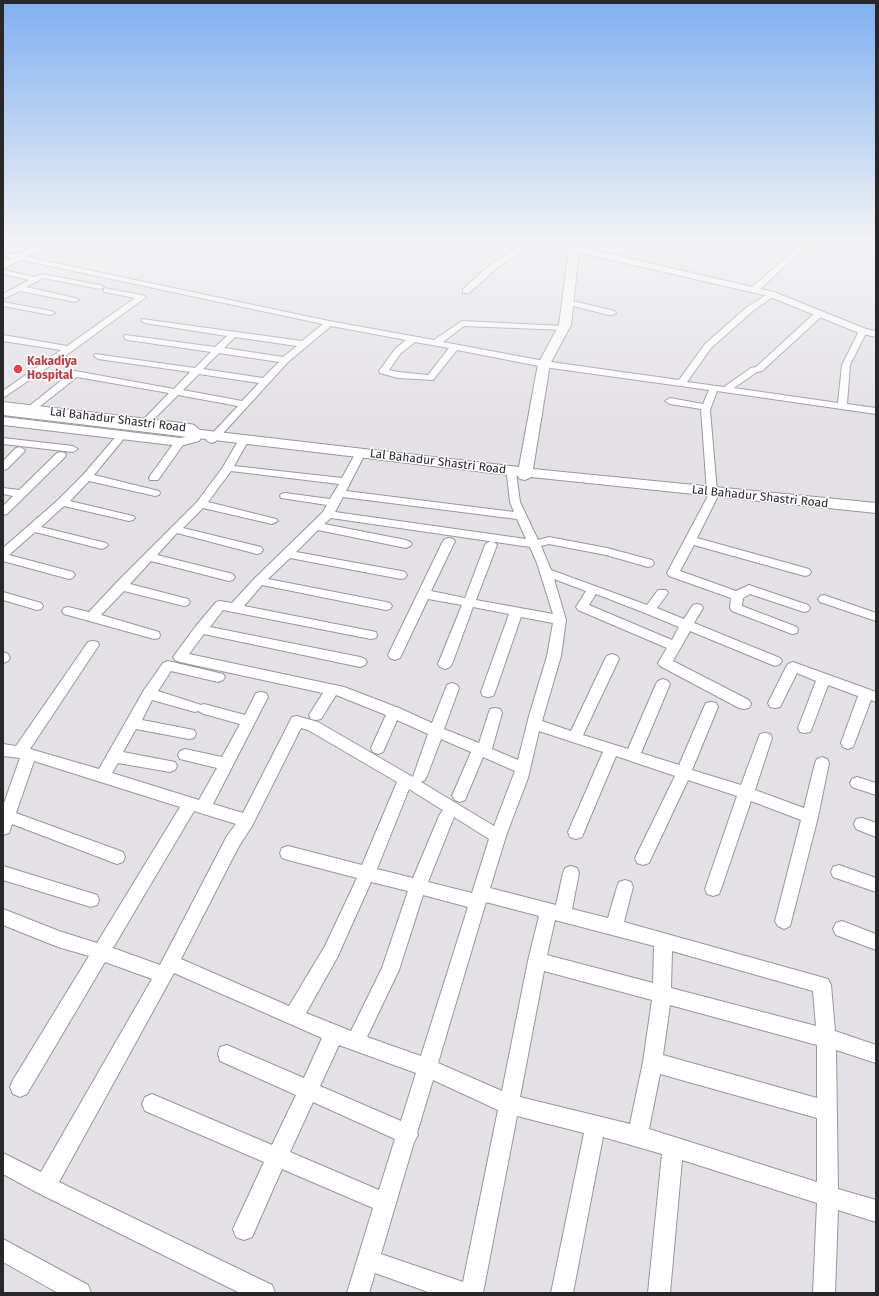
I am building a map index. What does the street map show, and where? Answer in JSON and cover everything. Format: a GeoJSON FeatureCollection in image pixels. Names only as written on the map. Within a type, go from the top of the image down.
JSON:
{"type":"FeatureCollection","features":[{"type":"Feature","properties":{"kind":"main road"},"geometry":{"type":"LineString","coordinates":[[521,474],[544,364],[564,328],[568,302]]}},
{"type":"Feature","properties":{"kind":"main road"},"geometry":{"type":"LineString","coordinates":[[3,410],[175,436]]}},
{"type":"Feature","properties":{"kind":"main road"},"geometry":{"type":"LineString","coordinates":[[3,417],[175,436],[205,437],[242,443],[876,513]]}},
{"type":"Feature","properties":{"kind":"main road","name":"Lal Bahadur Shastri Road"},"geometry":{"type":"LineString","coordinates":[[205,437],[521,474]]}},
{"type":"Feature","properties":{"kind":"main road","name":"Lal Bahadur Shastri Road"},"geometry":{"type":"LineString","coordinates":[[713,494],[876,508]]}},
{"type":"Feature","properties":{"kind":"street"},"geometry":{"type":"LineString","coordinates":[[3,395],[136,301]]}},
{"type":"Feature","properties":{"kind":"street"},"geometry":{"type":"LineString","coordinates":[[227,301],[412,340],[544,364],[876,411]]}},
{"type":"Feature","properties":{"kind":"street"},"geometry":{"type":"LineString","coordinates":[[681,384],[708,346],[761,301]]}},
{"type":"Feature","properties":{"kind":"street"},"geometry":{"type":"LineString","coordinates":[[790,301],[876,334]]}},
{"type":"Feature","properties":{"kind":"street"},"geometry":{"type":"LineString","coordinates":[[568,302],[612,313]]}},
{"type":"Feature","properties":{"kind":"street"},"geometry":{"type":"LineString","coordinates":[[3,304],[51,313]]}},
{"type":"Feature","properties":{"kind":"street"},"geometry":{"type":"LineString","coordinates":[[725,390],[759,369],[820,313]]}},
{"type":"Feature","properties":{"kind":"street"},"geometry":{"type":"LineString","coordinates":[[145,321],[304,344]]}},
{"type":"Feature","properties":{"kind":"street"},"geometry":{"type":"LineString","coordinates":[[205,437],[245,404],[285,360],[329,323]]}},
{"type":"Feature","properties":{"kind":"street"},"geometry":{"type":"LineString","coordinates":[[435,344],[462,323],[564,328]]}},
{"type":"Feature","properties":{"kind":"street"},"geometry":{"type":"LineString","coordinates":[[842,406],[846,365],[864,330]]}},
{"type":"Feature","properties":{"kind":"street"},"geometry":{"type":"LineString","coordinates":[[145,423],[233,334]]}},
{"type":"Feature","properties":{"kind":"street"},"geometry":{"type":"LineString","coordinates":[[128,337],[285,360]]}},
{"type":"Feature","properties":{"kind":"street"},"geometry":{"type":"LineString","coordinates":[[3,338],[69,349]]}},
{"type":"Feature","properties":{"kind":"street"},"geometry":{"type":"LineString","coordinates":[[412,340],[398,351],[383,371],[398,375],[430,378],[454,348]]}},
{"type":"Feature","properties":{"kind":"street"},"geometry":{"type":"LineString","coordinates":[[98,356],[266,381]]}},
{"type":"Feature","properties":{"kind":"street"},"geometry":{"type":"LineString","coordinates":[[31,409],[75,374],[245,404]]}},
{"type":"Feature","properties":{"kind":"street"},"geometry":{"type":"LineString","coordinates":[[714,388],[705,410],[713,494],[673,573],[737,596]]}},
{"type":"Feature","properties":{"kind":"street"},"geometry":{"type":"LineString","coordinates":[[670,401],[706,407]]}},
{"type":"Feature","properties":{"kind":"street","name":"Lal Bahadur Shastri Road"},"geometry":{"type":"LineString","coordinates":[[3,405],[190,428],[205,437]]}},
{"type":"Feature","properties":{"kind":"street"},"geometry":{"type":"LineString","coordinates":[[3,421],[121,436],[175,436],[154,478]]}},
{"type":"Feature","properties":{"kind":"street"},"geometry":{"type":"LineString","coordinates":[[3,555],[62,502],[87,477],[121,436]]}},
{"type":"Feature","properties":{"kind":"street"},"geometry":{"type":"LineString","coordinates":[[3,441],[73,449]]}},
{"type":"Feature","properties":{"kind":"street"},"geometry":{"type":"LineString","coordinates":[[92,617],[120,586],[201,504],[228,468],[242,443]]}},
{"type":"Feature","properties":{"kind":"street"},"geometry":{"type":"LineString","coordinates":[[3,467],[20,450]]}},
{"type":"Feature","properties":{"kind":"street"},"geometry":{"type":"LineString","coordinates":[[3,512],[61,455]]}},
{"type":"Feature","properties":{"kind":"street"},"geometry":{"type":"LineString","coordinates":[[235,608],[259,581],[328,514],[359,456]]}},
{"type":"Feature","properties":{"kind":"street"},"geometry":{"type":"LineString","coordinates":[[228,468],[345,482]]}},
{"type":"Feature","properties":{"kind":"street"},"geometry":{"type":"LineString","coordinates":[[358,1293],[408,1135],[498,836],[521,778],[534,724],[554,656],[560,620],[546,572],[535,544],[515,502],[521,474]]}},
{"type":"Feature","properties":{"kind":"street"},"geometry":{"type":"LineString","coordinates":[[87,477],[155,493]]}},
{"type":"Feature","properties":{"kind":"street"},"geometry":{"type":"LineString","coordinates":[[3,491],[21,494]]}},
{"type":"Feature","properties":{"kind":"street"},"geometry":{"type":"LineString","coordinates":[[339,493],[522,516]]}},
{"type":"Feature","properties":{"kind":"street"},"geometry":{"type":"LineString","coordinates":[[285,496],[334,503]]}},
{"type":"Feature","properties":{"kind":"street"},"geometry":{"type":"LineString","coordinates":[[62,502],[129,518]]}},
{"type":"Feature","properties":{"kind":"street"},"geometry":{"type":"LineString","coordinates":[[201,504],[272,521]]}},
{"type":"Feature","properties":{"kind":"street"},"geometry":{"type":"LineString","coordinates":[[328,514],[535,544],[549,540],[607,552],[648,563]]}},
{"type":"Feature","properties":{"kind":"street"},"geometry":{"type":"LineString","coordinates":[[316,526],[406,544]]}},
{"type":"Feature","properties":{"kind":"street"},"geometry":{"type":"LineString","coordinates":[[33,528],[102,545]]}},
{"type":"Feature","properties":{"kind":"street"},"geometry":{"type":"LineString","coordinates":[[175,529],[257,550]]}},
{"type":"Feature","properties":{"kind":"street"},"geometry":{"type":"LineString","coordinates":[[690,540],[805,572]]}},
{"type":"Feature","properties":{"kind":"street"},"geometry":{"type":"LineString","coordinates":[[395,655],[449,541]]}},
{"type":"Feature","properties":{"kind":"street"},"geometry":{"type":"LineString","coordinates":[[446,664],[491,545]]}},
{"type":"Feature","properties":{"kind":"street"},"geometry":{"type":"LineString","coordinates":[[288,554],[401,575]]}},
{"type":"Feature","properties":{"kind":"street"},"geometry":{"type":"LineString","coordinates":[[3,555],[69,575]]}},
{"type":"Feature","properties":{"kind":"street"},"geometry":{"type":"LineString","coordinates":[[150,556],[230,577]]}},
{"type":"Feature","properties":{"kind":"street"},"geometry":{"type":"LineString","coordinates":[[546,572],[687,624],[775,661]]}},
{"type":"Feature","properties":{"kind":"street"},"geometry":{"type":"LineString","coordinates":[[259,581],[386,606]]}},
{"type":"Feature","properties":{"kind":"street"},"geometry":{"type":"LineString","coordinates":[[120,586],[184,602]]}},
{"type":"Feature","properties":{"kind":"street"},"geometry":{"type":"LineString","coordinates":[[593,589],[582,607],[674,646]]}},
{"type":"Feature","properties":{"kind":"street"},"geometry":{"type":"LineString","coordinates":[[737,596],[749,589],[804,608]]}},
{"type":"Feature","properties":{"kind":"street"},"geometry":{"type":"LineString","coordinates":[[650,610],[662,592]]}},
{"type":"Feature","properties":{"kind":"street"},"geometry":{"type":"LineString","coordinates":[[424,594],[560,620]]}},
{"type":"Feature","properties":{"kind":"street"},"geometry":{"type":"LineString","coordinates":[[3,596],[37,606]]}},
{"type":"Feature","properties":{"kind":"street"},"geometry":{"type":"LineString","coordinates":[[737,596],[736,608],[792,630]]}},
{"type":"Feature","properties":{"kind":"street"},"geometry":{"type":"LineString","coordinates":[[824,599],[876,617]]}},
{"type":"Feature","properties":{"kind":"street"},"geometry":{"type":"LineString","coordinates":[[371,635],[220,605],[200,629],[180,657],[344,692],[523,768]]}},
{"type":"Feature","properties":{"kind":"street"},"geometry":{"type":"LineString","coordinates":[[698,608],[687,624],[665,663],[744,704]]}},
{"type":"Feature","properties":{"kind":"street"},"geometry":{"type":"LineString","coordinates":[[68,611],[154,635]]}},
{"type":"Feature","properties":{"kind":"street"},"geometry":{"type":"LineString","coordinates":[[488,692],[516,612]]}},
{"type":"Feature","properties":{"kind":"street"},"geometry":{"type":"LineString","coordinates":[[200,629],[360,662]]}},
{"type":"Feature","properties":{"kind":"street"},"geometry":{"type":"LineString","coordinates":[[93,645],[24,754],[5,822],[117,857]]}},
{"type":"Feature","properties":{"kind":"street"},"geometry":{"type":"LineString","coordinates":[[575,737],[612,660]]}},
{"type":"Feature","properties":{"kind":"street"},"geometry":{"type":"LineString","coordinates":[[102,777],[149,694],[168,666],[218,677]]}},
{"type":"Feature","properties":{"kind":"street"},"geometry":{"type":"LineString","coordinates":[[776,703],[793,666],[871,696],[848,743]]}},
{"type":"Feature","properties":{"kind":"street"},"geometry":{"type":"LineString","coordinates":[[805,728],[824,678]]}},
{"type":"Feature","properties":{"kind":"street"},"geometry":{"type":"LineString","coordinates":[[632,756],[663,684]]}},
{"type":"Feature","properties":{"kind":"street"},"geometry":{"type":"LineString","coordinates":[[293,1017],[331,952],[412,778],[436,731],[452,688]]}},
{"type":"Feature","properties":{"kind":"street"},"geometry":{"type":"LineString","coordinates":[[316,715],[332,690]]}},
{"type":"Feature","properties":{"kind":"street"},"geometry":{"type":"LineString","coordinates":[[149,694],[249,721]]}},
{"type":"Feature","properties":{"kind":"street"},"geometry":{"type":"LineString","coordinates":[[20,1087],[101,952],[226,764],[261,697]]}},
{"type":"Feature","properties":{"kind":"street"},"geometry":{"type":"LineString","coordinates":[[643,858],[684,772],[711,706]]}},
{"type":"Feature","properties":{"kind":"street"},"geometry":{"type":"LineString","coordinates":[[378,748],[394,712]]}},
{"type":"Feature","properties":{"kind":"street"},"geometry":{"type":"LineString","coordinates":[[460,796],[481,750],[495,713]]}},
{"type":"Feature","properties":{"kind":"street"},"geometry":{"type":"LineString","coordinates":[[45,1186],[167,968],[233,841],[247,821],[297,721],[313,726],[412,778],[498,836]]}},
{"type":"Feature","properties":{"kind":"street"},"geometry":{"type":"LineString","coordinates":[[132,723],[189,734]]}},
{"type":"Feature","properties":{"kind":"street"},"geometry":{"type":"LineString","coordinates":[[534,724],[684,772],[810,817]]}},
{"type":"Feature","properties":{"kind":"street"},"geometry":{"type":"LineString","coordinates":[[712,889],[765,738]]}},
{"type":"Feature","properties":{"kind":"street"},"geometry":{"type":"LineString","coordinates":[[576,832],[612,749]]}},
{"type":"Feature","properties":{"kind":"street"},"geometry":{"type":"LineString","coordinates":[[3,750],[24,754],[247,821]]}},
{"type":"Feature","properties":{"kind":"street"},"geometry":{"type":"LineString","coordinates":[[185,755],[226,764]]}},
{"type":"Feature","properties":{"kind":"street"},"geometry":{"type":"LineString","coordinates":[[114,756],[170,766]]}},
{"type":"Feature","properties":{"kind":"street"},"geometry":{"type":"LineString","coordinates":[[784,921],[822,763]]}},
{"type":"Feature","properties":{"kind":"street"},"geometry":{"type":"LineString","coordinates":[[857,783],[876,789]]}},
{"type":"Feature","properties":{"kind":"street"},"geometry":{"type":"LineString","coordinates":[[355,1042],[390,970],[418,886],[447,816]]}},
{"type":"Feature","properties":{"kind":"street"},"geometry":{"type":"LineString","coordinates":[[288,853],[418,886],[556,913],[614,927],[663,942],[822,985],[826,1038],[828,1196],[824,1293]]}},
{"type":"Feature","properties":{"kind":"street"},"geometry":{"type":"LineString","coordinates":[[839,872],[876,885]]}},
{"type":"Feature","properties":{"kind":"street"},"geometry":{"type":"LineString","coordinates":[[3,873],[92,900]]}},
{"type":"Feature","properties":{"kind":"street"},"geometry":{"type":"LineString","coordinates":[[472,1293],[508,1104],[538,961],[571,873]]}},
{"type":"Feature","properties":{"kind":"street"},"geometry":{"type":"LineString","coordinates":[[614,927],[625,887]]}},
{"type":"Feature","properties":{"kind":"street"},"geometry":{"type":"LineString","coordinates":[[3,917],[58,939],[101,952],[167,968],[334,1034],[427,1068],[508,1104],[638,1136],[876,1211]]}},
{"type":"Feature","properties":{"kind":"street"},"geometry":{"type":"LineString","coordinates":[[842,930],[876,942]]}},
{"type":"Feature","properties":{"kind":"street"},"geometry":{"type":"LineString","coordinates":[[638,1136],[653,1062],[662,995],[663,942]]}},
{"type":"Feature","properties":{"kind":"street"},"geometry":{"type":"LineString","coordinates":[[538,961],[826,1038],[876,1054]]}},
{"type":"Feature","properties":{"kind":"street"},"geometry":{"type":"LineString","coordinates":[[244,1229],[334,1034]]}},
{"type":"Feature","properties":{"kind":"street"},"geometry":{"type":"LineString","coordinates":[[227,1054],[408,1135]]}},
{"type":"Feature","properties":{"kind":"street"},"geometry":{"type":"LineString","coordinates":[[653,1062],[827,1111]]}},
{"type":"Feature","properties":{"kind":"street"},"geometry":{"type":"LineString","coordinates":[[152,1104],[386,1203]]}},
{"type":"Feature","properties":{"kind":"street"},"geometry":{"type":"LineString","coordinates":[[562,1293],[594,1126]]}},
{"type":"Feature","properties":{"kind":"street"},"geometry":{"type":"LineString","coordinates":[[659,1293],[673,1147]]}},
{"type":"Feature","properties":{"kind":"street"},"geometry":{"type":"LineString","coordinates":[[3,1163],[45,1186],[264,1293]]}},
{"type":"Feature","properties":{"kind":"street"},"geometry":{"type":"LineString","coordinates":[[3,1250],[80,1293]]}},
{"type":"Feature","properties":{"kind":"street"},"geometry":{"type":"LineString","coordinates":[[368,1260],[463,1293]]}},
{"type":"Feature","properties":{"kind":"place","name":"Kakadiya Hospital"},"geometry":{"type":"Point","coordinates":[18,369]}}]}
